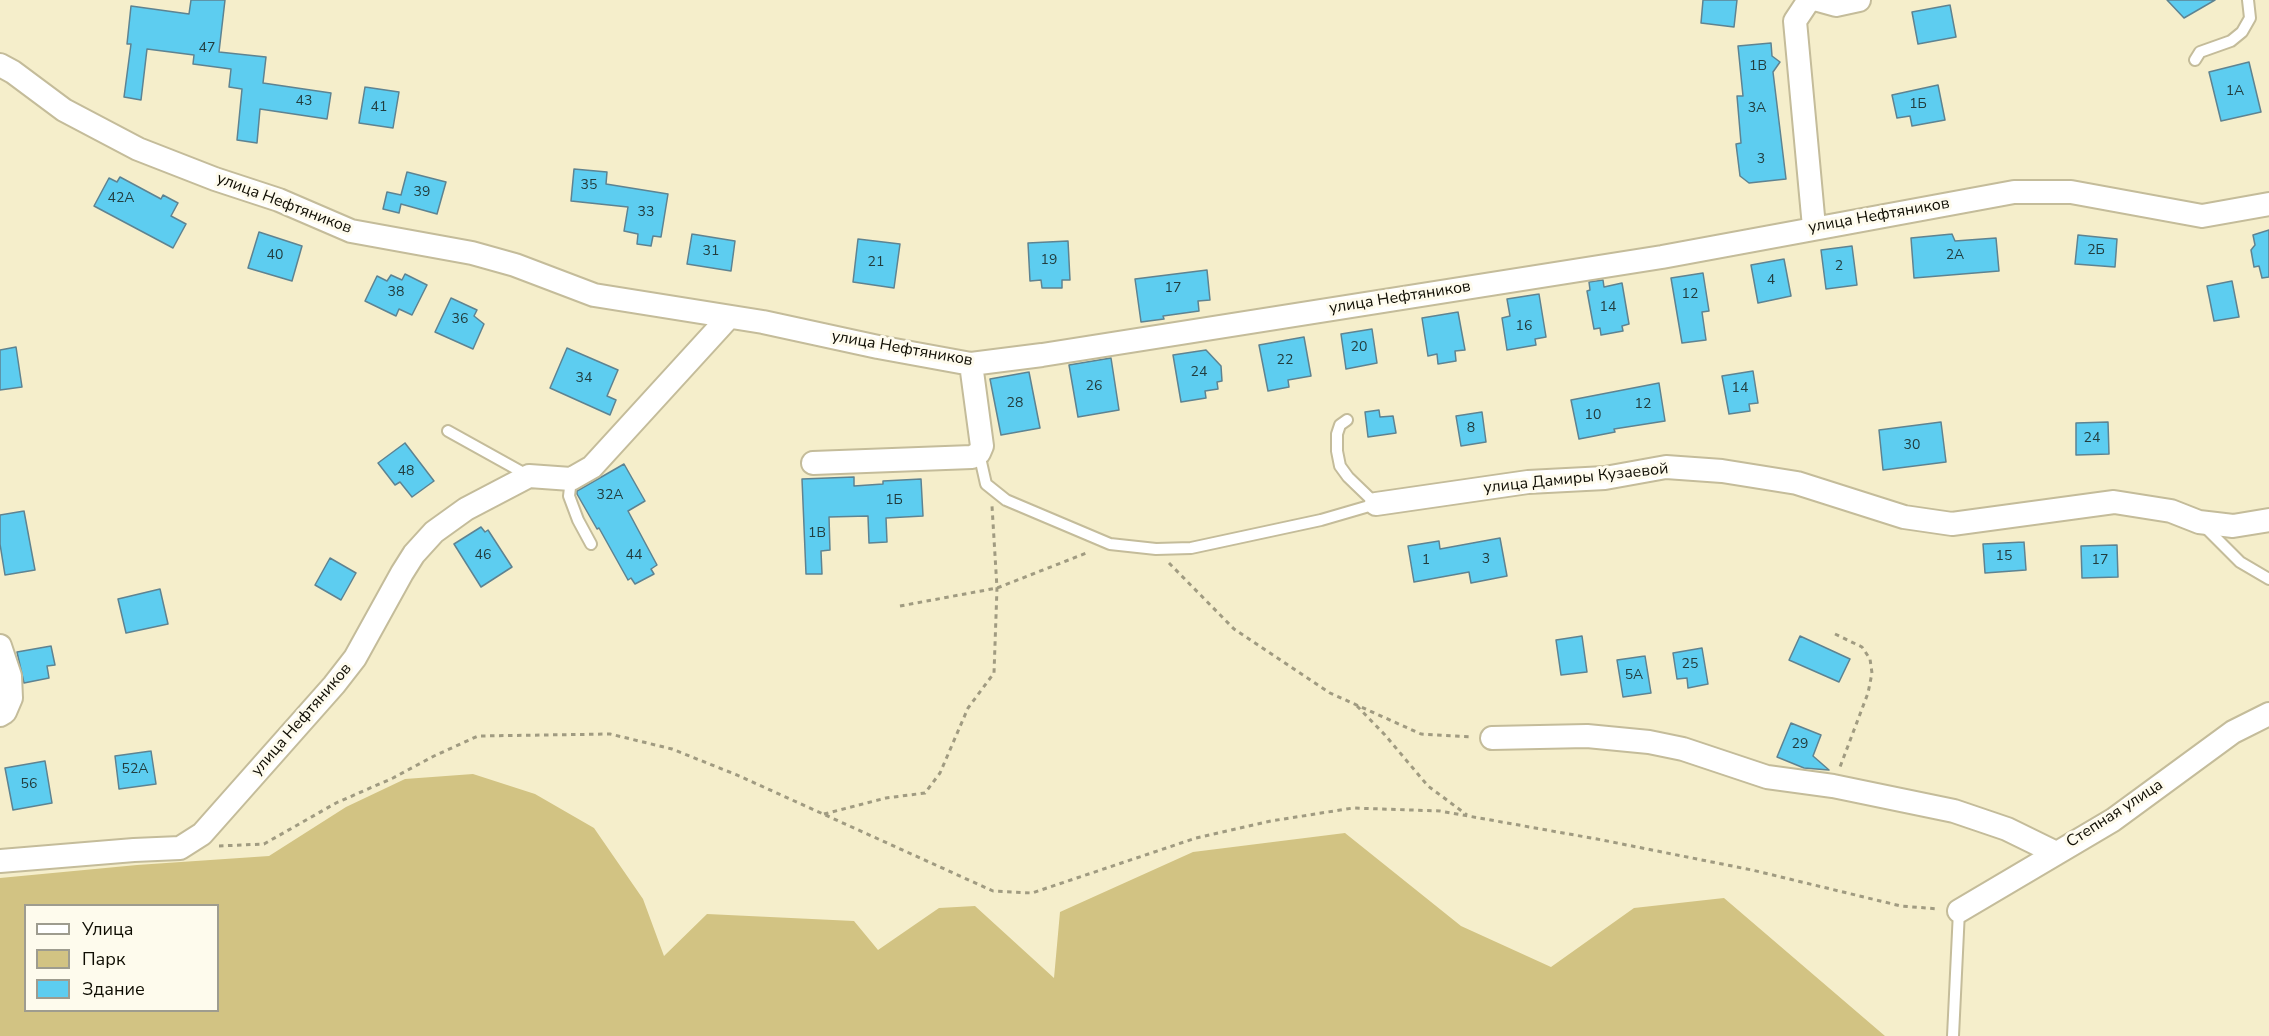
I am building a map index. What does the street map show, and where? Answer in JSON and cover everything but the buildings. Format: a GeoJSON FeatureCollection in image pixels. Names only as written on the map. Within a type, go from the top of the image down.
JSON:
{"type":"FeatureCollection","features":[{"type":"Feature","properties":{"kind":"street"},"geometry":{"type":"LineString","coordinates":[[1809,0],[1795,21],[1814,227]]}},
{"type":"Feature","properties":{"kind":"street"},"geometry":{"type":"LineString","coordinates":[[1818,0],[1836,5],[1859,0]]}},
{"type":"Feature","properties":{"kind":"street","name":"улица Нефтяников"},"geometry":{"type":"LineString","coordinates":[[0,65],[64,110],[138,149],[215,179],[279,200],[351,231],[471,253],[514,265],[594,295],[729,317],[971,364],[1042,355],[1662,257],[1814,227],[2014,192],[2071,192],[2202,216],[2269,204]]}},
{"type":"Feature","properties":{"kind":"street"},"geometry":{"type":"LineString","coordinates":[[529,476],[571,479],[592,466],[729,317]]}},
{"type":"Feature","properties":{"kind":"street"},"geometry":{"type":"LineString","coordinates":[[813,463],[972,457],[979,453],[982,446],[971,364]]}},
{"type":"Feature","properties":{"kind":"street","name":"улица Дамиры Кузаевой"},"geometry":{"type":"LineString","coordinates":[[1376,504],[1528,482],[1605,478],[1666,467],[1722,471],[1797,483],[1904,517],[1952,524],[2114,502],[2171,511],[2199,522],[2233,526],[2269,520]]}},
{"type":"Feature","properties":{"kind":"street","name":"улица Нефтяников"},"geometry":{"type":"LineString","coordinates":[[0,861],[134,849],[180,848],[202,834],[334,686],[355,658],[414,554],[434,532],[465,509],[529,476]]}},
{"type":"Feature","properties":{"kind":"street"},"geometry":{"type":"LineString","coordinates":[[0,646],[10,676],[11,698],[2,714]]}},
{"type":"Feature","properties":{"kind":"street","name":"Степная улица"},"geometry":{"type":"LineString","coordinates":[[1959,911],[2113,820],[2233,732],[2269,714]]}},
{"type":"Feature","properties":{"kind":"street"},"geometry":{"type":"LineString","coordinates":[[1492,738],[1587,736],[1649,742],[1683,749],[1767,777],[1833,786],[1954,811],[2007,829],[2056,853]]}},
{"type":"Feature","properties":{"kind":"lane"},"geometry":{"type":"LineString","coordinates":[[2195,60],[2200,52],[2231,41],[2242,32],[2250,18],[2248,0]]}},
{"type":"Feature","properties":{"kind":"lane"},"geometry":{"type":"LineString","coordinates":[[979,453],[986,484],[1006,500],[1110,544],[1156,549],[1191,548],[1321,520],[1376,504],[1340,466],[1337,434],[1341,425],[1347,420]]}},
{"type":"Feature","properties":{"kind":"lane"},"geometry":{"type":"LineString","coordinates":[[448,432],[529,476]]}},
{"type":"Feature","properties":{"kind":"lane"},"geometry":{"type":"LineString","coordinates":[[571,479],[569,496],[578,520],[591,544]]}},
{"type":"Feature","properties":{"kind":"lane"},"geometry":{"type":"LineString","coordinates":[[2199,522],[2240,562],[2269,579]]}},
{"type":"Feature","properties":{"kind":"lane"},"geometry":{"type":"LineString","coordinates":[[1953,1036],[1959,911]]}},
{"type":"Feature","properties":{"kind":"path"},"geometry":{"type":"LineString","coordinates":[[824,814],[886,798],[925,793],[940,773],[968,708],[994,673],[997,588],[993,512],[986,484]]}},
{"type":"Feature","properties":{"kind":"path"},"geometry":{"type":"LineString","coordinates":[[900,606],[997,588],[1110,544]]}},
{"type":"Feature","properties":{"kind":"path"},"geometry":{"type":"LineString","coordinates":[[1156,549],[1234,629],[1330,693],[1421,734],[1492,738]]}},
{"type":"Feature","properties":{"kind":"path"},"geometry":{"type":"LineString","coordinates":[[1833,786],[1868,693],[1872,673],[1870,659],[1862,647],[1835,634]]}},
{"type":"Feature","properties":{"kind":"path"},"geometry":{"type":"LineString","coordinates":[[1356,705],[1428,786],[1469,817]]}},
{"type":"Feature","properties":{"kind":"path"},"geometry":{"type":"LineString","coordinates":[[212,846],[264,844],[336,803],[478,736],[610,734],[672,749],[737,775],[993,891],[1032,893],[1196,838],[1271,821],[1353,808],[1440,812],[1598,839],[1752,870],[1901,906],[1959,911]]}},
{"type":"Feature","properties":{"kind":"green space"},"geometry":{"type":"Polygon","coordinates":[[[473,774],[535,794],[594,828],[643,899],[664,956],[707,914],[854,921],[878,950],[939,908],[975,906],[1054,978],[1060,912],[1193,852],[1345,833],[1461,926],[1551,967],[1634,908],[1724,898],[1885,1036],[0,1036],[0,878],[269,856],[346,807],[405,779],[473,774]]]}}]}
